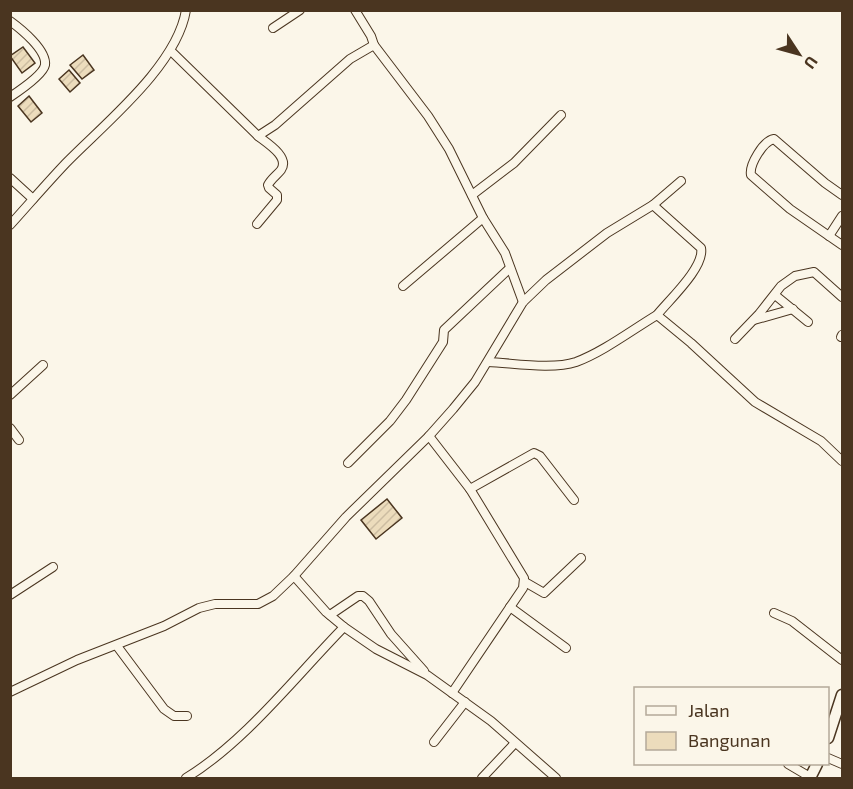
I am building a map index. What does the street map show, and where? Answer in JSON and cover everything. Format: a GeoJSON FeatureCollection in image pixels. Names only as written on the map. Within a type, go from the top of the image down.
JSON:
{"type":"FeatureCollection","features":[{"type":"Feature","properties":{"kind":"street"},"geometry":{"type":"LineString","coordinates":[[10,225],[137,91],[171,51],[180,33],[186,10]]}},
{"type":"Feature","properties":{"kind":"street"},"geometry":{"type":"LineString","coordinates":[[273,28],[300,10]]}},
{"type":"Feature","properties":{"kind":"street"},"geometry":{"type":"LineString","coordinates":[[356,11],[374,45],[428,116],[483,218],[505,253],[523,302]]}},
{"type":"Feature","properties":{"kind":"street"},"geometry":{"type":"LineString","coordinates":[[10,21],[28,35],[44,58],[45,65],[41,72],[10,97]]}},
{"type":"Feature","properties":{"kind":"street"},"geometry":{"type":"LineString","coordinates":[[258,136],[275,126],[350,58],[374,45]]}},
{"type":"Feature","properties":{"kind":"street"},"geometry":{"type":"LineString","coordinates":[[171,51],[282,157],[284,163],[282,168],[268,185],[276,194],[277,200],[257,224]]}},
{"type":"Feature","properties":{"kind":"street"},"geometry":{"type":"LineString","coordinates":[[472,195],[514,163],[561,116]]}},
{"type":"Feature","properties":{"kind":"street"},"geometry":{"type":"LineString","coordinates":[[843,195],[825,183],[774,139],[767,142],[750,167],[751,175],[790,209],[843,245]]}},
{"type":"Feature","properties":{"kind":"street"},"geometry":{"type":"LineString","coordinates":[[10,178],[33,199]]}},
{"type":"Feature","properties":{"kind":"street"},"geometry":{"type":"LineString","coordinates":[[10,692],[77,660],[117,646],[207,605],[264,602],[294,576],[346,517],[429,436],[475,382],[523,302],[546,280],[607,233],[653,205],[681,181]]}},
{"type":"Feature","properties":{"kind":"street"},"geometry":{"type":"LineString","coordinates":[[488,362],[555,365],[575,362],[593,354],[657,315],[698,266],[702,255],[701,248],[653,205]]}},
{"type":"Feature","properties":{"kind":"street"},"geometry":{"type":"LineString","coordinates":[[829,236],[843,216]]}},
{"type":"Feature","properties":{"kind":"street"},"geometry":{"type":"LineString","coordinates":[[403,286],[483,218]]}},
{"type":"Feature","properties":{"kind":"street"},"geometry":{"type":"LineString","coordinates":[[348,463],[390,422],[406,400],[443,342],[444,330],[510,268]]}},
{"type":"Feature","properties":{"kind":"street"},"geometry":{"type":"LineString","coordinates":[[735,339],[790,279],[814,272],[843,297]]}},
{"type":"Feature","properties":{"kind":"street"},"geometry":{"type":"LineString","coordinates":[[775,295],[808,322]]}},
{"type":"Feature","properties":{"kind":"street"},"geometry":{"type":"LineString","coordinates":[[754,320],[792,309]]}},
{"type":"Feature","properties":{"kind":"street"},"geometry":{"type":"LineString","coordinates":[[657,315],[755,402],[821,441],[843,461]]}},
{"type":"Feature","properties":{"kind":"street"},"geometry":{"type":"LineString","coordinates":[[11,394],[43,365]]}},
{"type":"Feature","properties":{"kind":"street"},"geometry":{"type":"LineString","coordinates":[[10,428],[19,440]]}},
{"type":"Feature","properties":{"kind":"street"},"geometry":{"type":"LineString","coordinates":[[429,436],[470,489],[525,582],[541,594],[544,593],[581,558]]}},
{"type":"Feature","properties":{"kind":"street"},"geometry":{"type":"LineString","coordinates":[[470,489],[534,453],[540,456],[574,500]]}},
{"type":"Feature","properties":{"kind":"street"},"geometry":{"type":"LineString","coordinates":[[10,596],[53,567]]}},
{"type":"Feature","properties":{"kind":"street"},"geometry":{"type":"LineString","coordinates":[[294,576],[344,627],[376,649],[428,675],[491,721],[556,778]]}},
{"type":"Feature","properties":{"kind":"street"},"geometry":{"type":"LineString","coordinates":[[452,693],[525,582]]}},
{"type":"Feature","properties":{"kind":"street"},"geometry":{"type":"LineString","coordinates":[[330,615],[358,596],[363,596],[369,601],[391,634],[428,675]]}},
{"type":"Feature","properties":{"kind":"street"},"geometry":{"type":"LineString","coordinates":[[510,607],[566,648]]}},
{"type":"Feature","properties":{"kind":"street"},"geometry":{"type":"LineString","coordinates":[[774,613],[792,621],[843,660]]}},
{"type":"Feature","properties":{"kind":"street"},"geometry":{"type":"LineString","coordinates":[[186,778],[234,743],[344,627]]}},
{"type":"Feature","properties":{"kind":"street"},"geometry":{"type":"LineString","coordinates":[[117,646],[164,709],[174,716],[187,716]]}},
{"type":"Feature","properties":{"kind":"street"},"geometry":{"type":"LineString","coordinates":[[829,735],[843,695]]}},
{"type":"Feature","properties":{"kind":"street"},"geometry":{"type":"LineString","coordinates":[[434,742],[465,702]]}},
{"type":"Feature","properties":{"kind":"street"},"geometry":{"type":"LineString","coordinates":[[482,778],[515,742]]}},
{"type":"Feature","properties":{"kind":"street"},"geometry":{"type":"LineString","coordinates":[[829,758],[843,764]]}},
{"type":"Feature","properties":{"kind":"street"},"geometry":{"type":"LineString","coordinates":[[790,765],[810,778]]}},
{"type":"Feature","properties":{"kind":"building"},"geometry":{"type":"Polygon","coordinates":[[[23,47],[35,63],[22,73],[10,56],[23,47]]]}},
{"type":"Feature","properties":{"kind":"building"},"geometry":{"type":"Polygon","coordinates":[[[83,55],[94,70],[82,79],[70,65],[83,55]]]}},
{"type":"Feature","properties":{"kind":"building"},"geometry":{"type":"Polygon","coordinates":[[[69,70],[80,83],[70,92],[59,79],[69,70]]]}},
{"type":"Feature","properties":{"kind":"building"},"geometry":{"type":"Polygon","coordinates":[[[29,96],[42,113],[31,122],[18,106],[29,96]]]}},
{"type":"Feature","properties":{"kind":"building"},"geometry":{"type":"Polygon","coordinates":[[[387,499],[402,518],[376,539],[361,520],[387,499]]]}}]}
